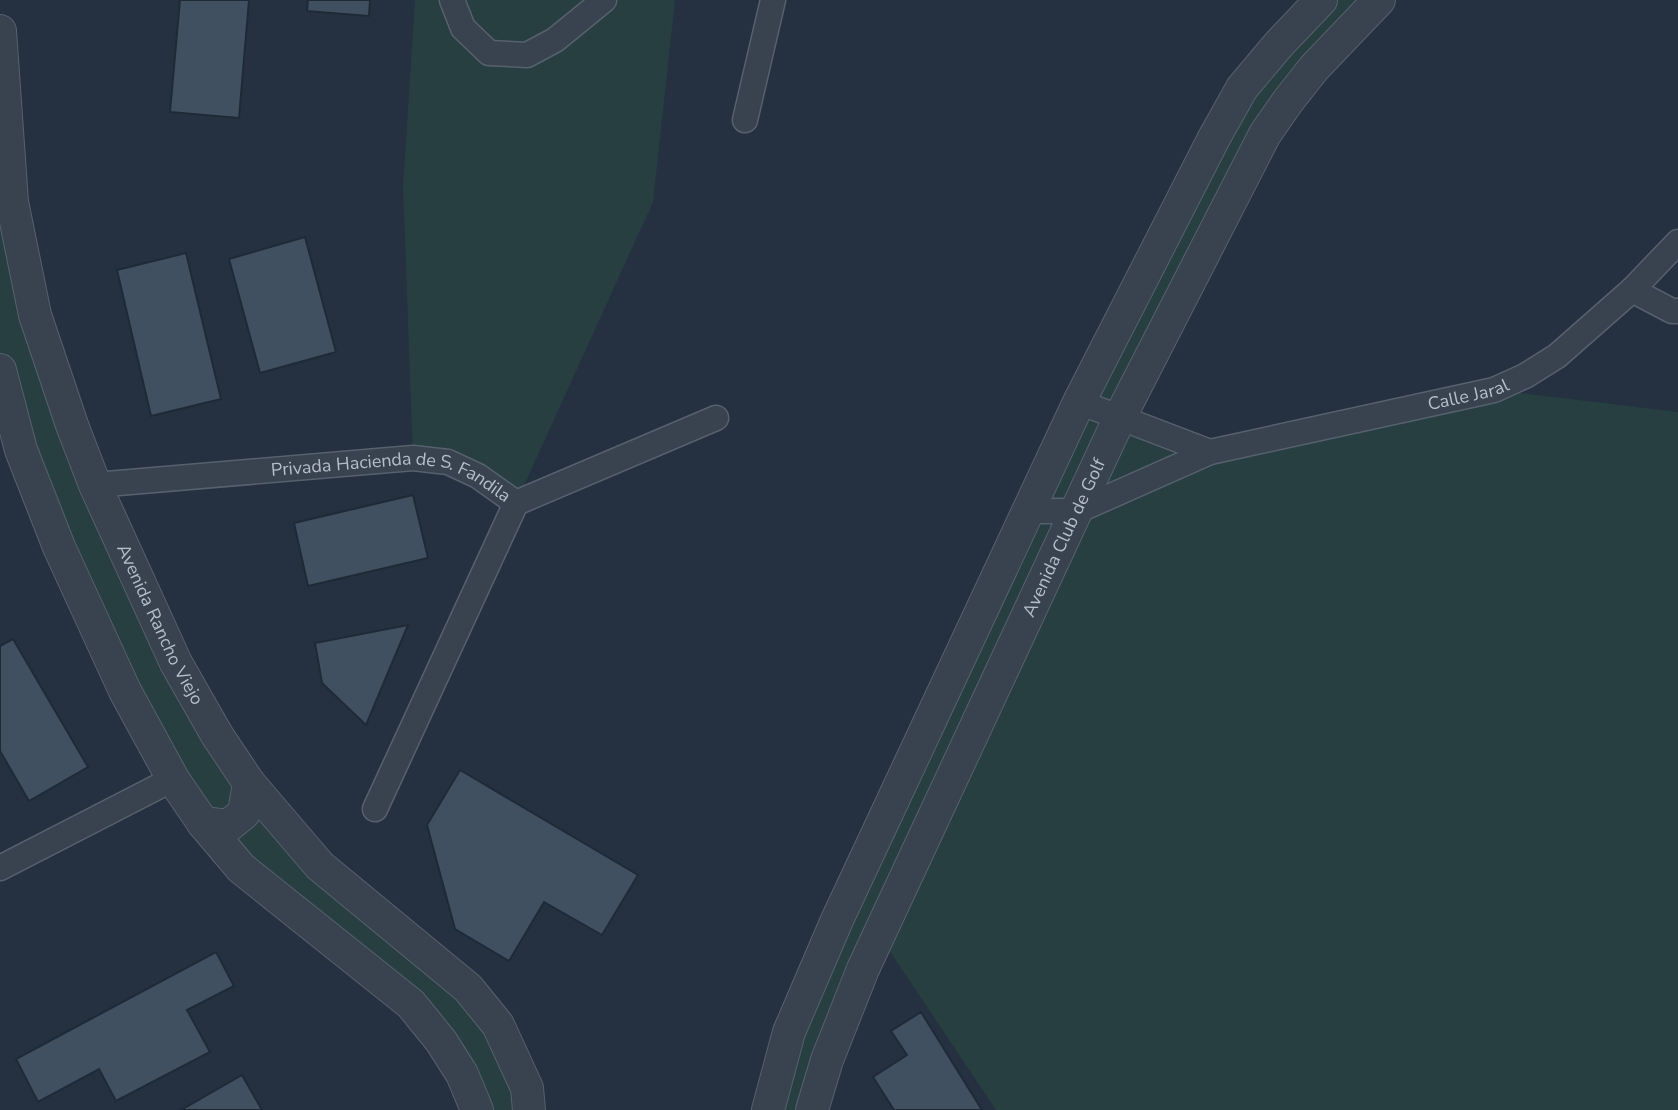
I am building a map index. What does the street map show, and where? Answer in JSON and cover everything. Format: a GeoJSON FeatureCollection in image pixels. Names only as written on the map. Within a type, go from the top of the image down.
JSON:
{"type":"FeatureCollection","features":[{"type":"Feature","properties":{"kind":"street"},"geometry":{"type":"LineString","coordinates":[[452,0],[463,28],[489,53],[527,55],[555,40],[604,0]]}},
{"type":"Feature","properties":{"kind":"street"},"geometry":{"type":"LineString","coordinates":[[745,120],[773,0]]}},
{"type":"Feature","properties":{"kind":"street"},"geometry":{"type":"LineString","coordinates":[[768,1110],[789,1032],[837,920],[1080,402],[1242,88],[1321,0]]}},
{"type":"Feature","properties":{"kind":"street","name":"Avenida Club de Golf"},"geometry":{"type":"LineString","coordinates":[[812,1110],[827,1060],[863,969],[1120,417],[1265,134],[1314,68],[1379,0]]}},
{"type":"Feature","properties":{"kind":"street","name":"Avenida Rancho Viejo"},"geometry":{"type":"LineString","coordinates":[[0,31],[12,202],[39,327],[72,425],[96,485],[176,663],[217,735],[249,783],[320,866],[468,988],[498,1025],[527,1088],[529,1110]]}},
{"type":"Feature","properties":{"kind":"street","name":"Calle Jaral"},"geometry":{"type":"LineString","coordinates":[[1027,511],[1077,511],[1210,452],[1494,390],[1525,376],[1558,356],[1632,290],[1678,242]]}},
{"type":"Feature","properties":{"kind":"street"},"geometry":{"type":"LineString","coordinates":[[1632,290],[1678,312]]}},
{"type":"Feature","properties":{"kind":"street"},"geometry":{"type":"LineString","coordinates":[[0,370],[21,450],[59,547],[124,691],[173,779],[203,823],[241,868],[411,1004],[441,1041],[462,1074],[477,1110]]}},
{"type":"Feature","properties":{"kind":"street"},"geometry":{"type":"LineString","coordinates":[[1080,402],[1210,452]]}},
{"type":"Feature","properties":{"kind":"street","name":"Privada Hacienda de S. Fandila"},"geometry":{"type":"LineString","coordinates":[[374,809],[516,503],[716,418]]}},
{"type":"Feature","properties":{"kind":"street","name":"Privada Hacienda de S. Fandila"},"geometry":{"type":"LineString","coordinates":[[96,485],[413,458],[448,462],[478,476],[516,503]]}},
{"type":"Feature","properties":{"kind":"street"},"geometry":{"type":"LineString","coordinates":[[0,868],[173,779]]}},
{"type":"Feature","properties":{"kind":"street"},"geometry":{"type":"LineString","coordinates":[[203,823],[228,826],[244,813],[249,783]]}},
{"type":"Feature","properties":{"kind":"green space"},"geometry":{"type":"Polygon","coordinates":[[[415,0],[675,0],[653,202],[516,503],[413,458],[403,186],[415,0]]]}},
{"type":"Feature","properties":{"kind":"green space"},"geometry":{"type":"Polygon","coordinates":[[[1325,0],[1379,0],[1314,68],[1120,417],[1210,452],[1494,390],[1678,412],[1678,1110],[996,1110],[879,935],[812,1110],[768,1110],[789,1032],[1214,138],[1325,0]]]}},
{"type":"Feature","properties":{"kind":"green space"},"geometry":{"type":"Polygon","coordinates":[[[0,31],[12,202],[95,485],[249,783],[468,988],[531,1110],[477,1110],[441,1041],[241,868],[125,691],[0,357],[0,31]]]}},
{"type":"Feature","properties":{"kind":"building"},"geometry":{"type":"Polygon","coordinates":[[[180,0],[249,0],[239,118],[170,112],[180,0]]]}},
{"type":"Feature","properties":{"kind":"building"},"geometry":{"type":"Polygon","coordinates":[[[308,0],[370,0],[369,16],[307,11],[308,0]]]}},
{"type":"Feature","properties":{"kind":"building"},"geometry":{"type":"Polygon","coordinates":[[[305,237],[336,352],[260,373],[229,259],[305,237]]]}},
{"type":"Feature","properties":{"kind":"building"},"geometry":{"type":"Polygon","coordinates":[[[186,253],[221,399],[151,416],[117,270],[186,253]]]}},
{"type":"Feature","properties":{"kind":"building"},"geometry":{"type":"Polygon","coordinates":[[[413,495],[428,558],[308,586],[294,523],[413,495]]]}},
{"type":"Feature","properties":{"kind":"building"},"geometry":{"type":"Polygon","coordinates":[[[408,625],[366,725],[322,683],[315,643],[408,625]]]}},
{"type":"Feature","properties":{"kind":"building"},"geometry":{"type":"Polygon","coordinates":[[[13,639],[88,767],[29,801],[0,751],[0,646],[13,639]]]}},
{"type":"Feature","properties":{"kind":"building"},"geometry":{"type":"Polygon","coordinates":[[[460,770],[638,875],[602,935],[544,902],[509,961],[455,929],[427,825],[460,770]]]}},
{"type":"Feature","properties":{"kind":"building"},"geometry":{"type":"Polygon","coordinates":[[[216,952],[234,986],[187,1010],[210,1052],[116,1101],[99,1069],[38,1102],[16,1059],[216,952]]]}},
{"type":"Feature","properties":{"kind":"building"},"geometry":{"type":"Polygon","coordinates":[[[921,1012],[982,1110],[894,1110],[873,1077],[907,1055],[891,1031],[921,1012]]]}},
{"type":"Feature","properties":{"kind":"building"},"geometry":{"type":"Polygon","coordinates":[[[242,1075],[262,1110],[181,1110],[242,1075]]]}}]}
